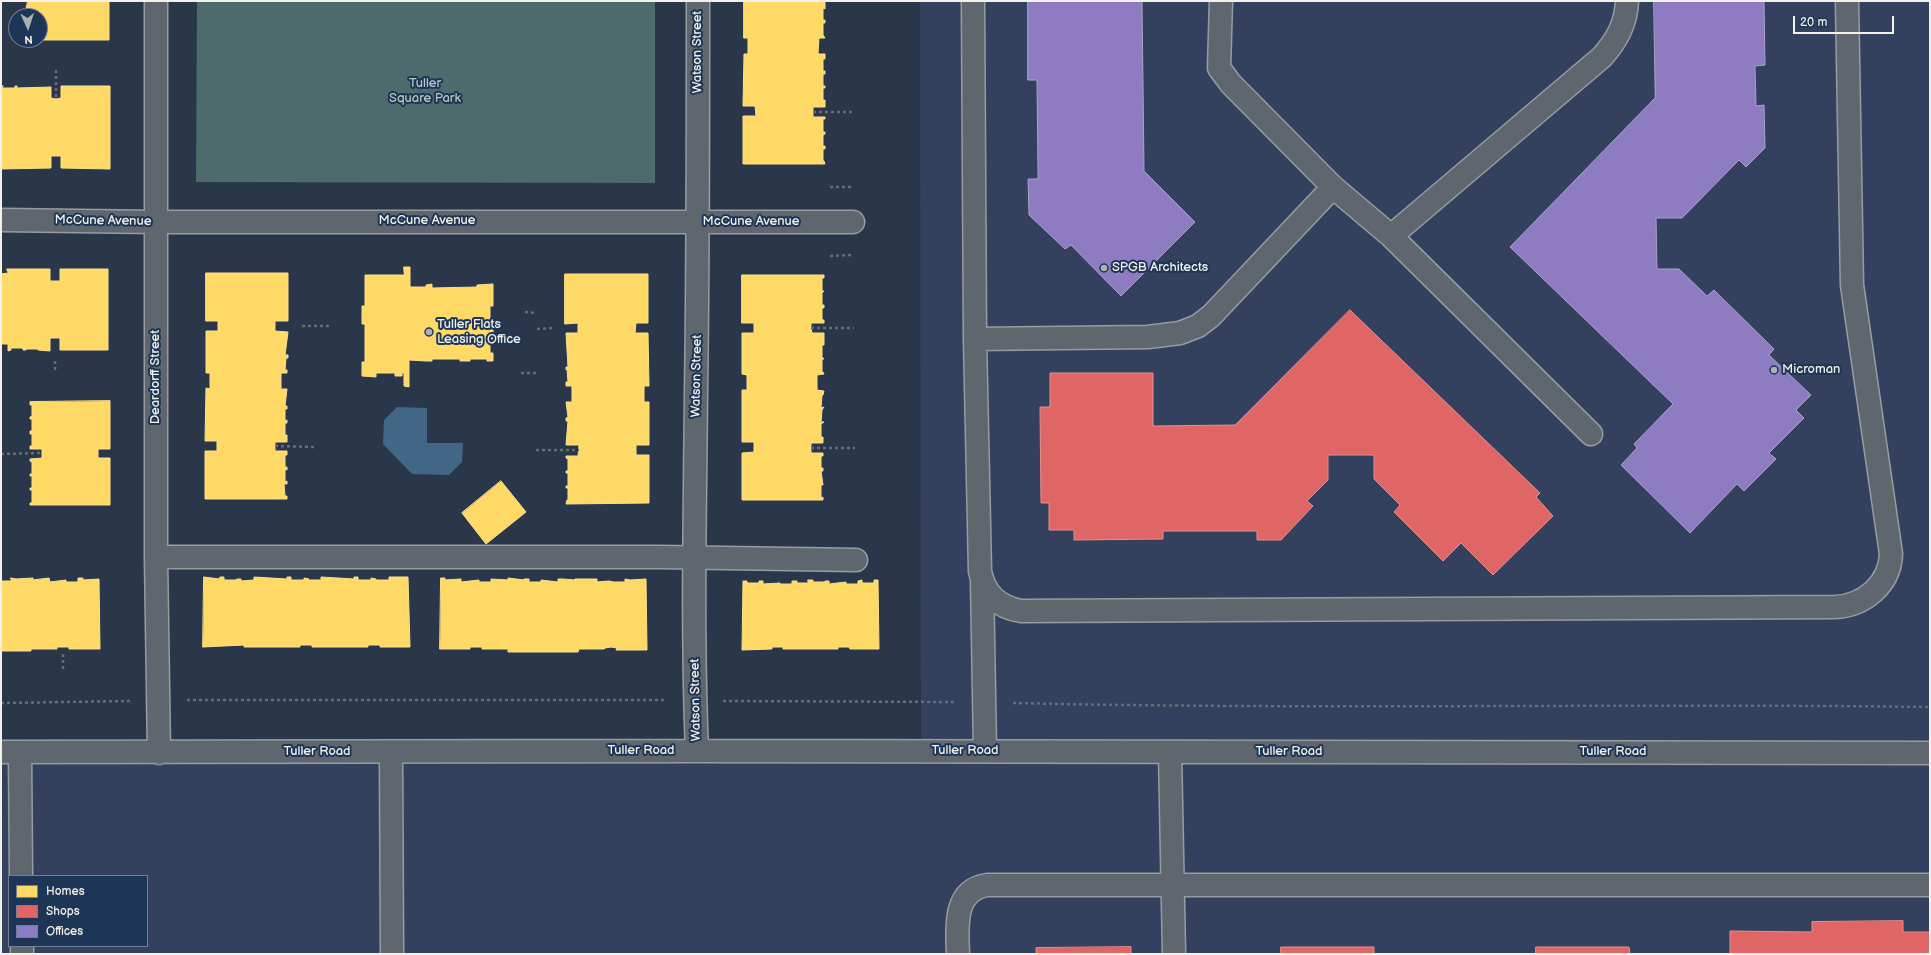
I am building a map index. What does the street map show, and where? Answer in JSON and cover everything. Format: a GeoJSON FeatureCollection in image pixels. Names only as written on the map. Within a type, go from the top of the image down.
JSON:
{"type":"FeatureCollection","features":[{"type":"Feature","properties":{"kind":"street","name":"Deardorff Street"},"geometry":{"type":"LineString","coordinates":[[156,1],[156,557],[159,753]]}},
{"type":"Feature","properties":{"kind":"street","name":"Watson Street"},"geometry":{"type":"LineString","coordinates":[[697,751],[695,700],[694,557],[698,222],[698,1]]}},
{"type":"Feature","properties":{"kind":"street"},"geometry":{"type":"LineString","coordinates":[[974,1],[975,339],[980,571],[986,590],[995,601],[1007,608],[1021,611],[1843,607],[1861,600],[1877,588],[1887,576],[1891,564],[1891,554],[1852,285],[1847,1]]}},
{"type":"Feature","properties":{"kind":"street"},"geometry":{"type":"LineString","coordinates":[[1220,1],[1219,68],[1231,84],[1333,187],[1391,236],[1591,434]]}},
{"type":"Feature","properties":{"kind":"street"},"geometry":{"type":"LineString","coordinates":[[1391,236],[1602,57],[1610,48],[1622,28],[1628,1]]}},
{"type":"Feature","properties":{"kind":"street"},"geometry":{"type":"LineString","coordinates":[[975,339],[1148,337],[1180,333],[1189,330],[1198,326],[1211,316],[1333,187]]}},
{"type":"Feature","properties":{"kind":"street","name":"McCune Avenue"},"geometry":{"type":"LineString","coordinates":[[1,220],[156,222],[853,222]]}},
{"type":"Feature","properties":{"kind":"street"},"geometry":{"type":"LineString","coordinates":[[156,557],[694,557],[856,560]]}},
{"type":"Feature","properties":{"kind":"street"},"geometry":{"type":"LineString","coordinates":[[982,580],[986,751]]}},
{"type":"Feature","properties":{"kind":"street","name":"Tuller Road"},"geometry":{"type":"LineString","coordinates":[[10,752],[986,751],[1930,753]]}},
{"type":"Feature","properties":{"kind":"street"},"geometry":{"type":"LineString","coordinates":[[10,752],[21,875]]}},
{"type":"Feature","properties":{"kind":"street"},"geometry":{"type":"LineString","coordinates":[[391,752],[392,954]]}},
{"type":"Feature","properties":{"kind":"street"},"geometry":{"type":"LineString","coordinates":[[1170,752],[1174,954]]}},
{"type":"Feature","properties":{"kind":"street"},"geometry":{"type":"LineString","coordinates":[[958,954],[959,909],[967,895],[982,886],[1012,884],[1930,885]]}},
{"type":"Feature","properties":{"kind":"path"},"geometry":{"type":"LineString","coordinates":[[56,70],[56,99]]}},
{"type":"Feature","properties":{"kind":"path"},"geometry":{"type":"LineString","coordinates":[[813,112],[854,112]]}},
{"type":"Feature","properties":{"kind":"path"},"geometry":{"type":"LineString","coordinates":[[830,187],[853,187]]}},
{"type":"Feature","properties":{"kind":"path"},"geometry":{"type":"LineString","coordinates":[[830,256],[853,255]]}},
{"type":"Feature","properties":{"kind":"path"},"geometry":{"type":"LineString","coordinates":[[525,312],[537,313]]}},
{"type":"Feature","properties":{"kind":"path"},"geometry":{"type":"LineString","coordinates":[[302,326],[332,326]]}},
{"type":"Feature","properties":{"kind":"path"},"geometry":{"type":"LineString","coordinates":[[537,328],[553,328]]}},
{"type":"Feature","properties":{"kind":"path"},"geometry":{"type":"LineString","coordinates":[[811,328],[854,328]]}},
{"type":"Feature","properties":{"kind":"path"},"geometry":{"type":"LineString","coordinates":[[55,358],[55,370]]}},
{"type":"Feature","properties":{"kind":"path"},"geometry":{"type":"LineString","coordinates":[[521,373],[537,373]]}},
{"type":"Feature","properties":{"kind":"path"},"geometry":{"type":"LineString","coordinates":[[275,446],[316,447]]}},
{"type":"Feature","properties":{"kind":"path"},"geometry":{"type":"LineString","coordinates":[[811,448],[855,448]]}},
{"type":"Feature","properties":{"kind":"path"},"geometry":{"type":"LineString","coordinates":[[536,450],[578,450]]}},
{"type":"Feature","properties":{"kind":"path"},"geometry":{"type":"LineString","coordinates":[[1,454],[42,454]]}},
{"type":"Feature","properties":{"kind":"path"},"geometry":{"type":"LineString","coordinates":[[63,654],[63,669]]}},
{"type":"Feature","properties":{"kind":"path"},"geometry":{"type":"LineString","coordinates":[[181,700],[667,700]]}},
{"type":"Feature","properties":{"kind":"path"},"geometry":{"type":"LineString","coordinates":[[1,703],[128,701]]}},
{"type":"Feature","properties":{"kind":"path"},"geometry":{"type":"LineString","coordinates":[[721,701],[985,702],[1150,706],[1541,706],[1752,704],[1930,707]]}},
{"type":"Feature","properties":{"kind":"shaded area"},"geometry":{"type":"Polygon","coordinates":[[[920,1],[1930,1],[1930,954],[1,954],[1,746],[921,743],[920,1]]]}},
{"type":"Feature","properties":{"kind":"shaded area"},"geometry":{"type":"Polygon","coordinates":[[[397,407],[427,408],[427,443],[463,443],[462,462],[449,475],[412,474],[383,444],[384,420],[397,407]]]}},
{"type":"Feature","properties":{"kind":"green space","name":"Tuller Square Park"},"geometry":{"type":"Polygon","coordinates":[[[197,1],[655,1],[655,183],[196,182],[197,1]]]}},
{"type":"Feature","properties":{"kind":"building: Homes"},"geometry":{"type":"Polygon","coordinates":[[[28,1],[109,1],[109,40],[48,40],[48,8],[26,8],[28,1]]]}},
{"type":"Feature","properties":{"kind":"building: Homes"},"geometry":{"type":"Polygon","coordinates":[[[744,1],[825,1],[825,9],[823,8],[823,20],[825,20],[825,23],[823,23],[823,35],[825,38],[819,38],[818,54],[825,54],[825,59],[823,59],[823,71],[825,71],[825,74],[823,74],[823,86],[825,86],[825,88],[823,88],[823,100],[825,100],[825,107],[813,107],[813,117],[825,117],[825,119],[823,119],[823,132],[825,132],[825,134],[823,135],[823,146],[825,146],[825,149],[823,149],[823,161],[825,164],[743,164],[743,116],[756,116],[755,106],[743,106],[744,54],[748,54],[748,38],[744,38],[744,1]]]}},
{"type":"Feature","properties":{"kind":"building: Homes"},"geometry":{"type":"Polygon","coordinates":[[[3,86],[2,88],[15,88],[15,86],[17,86],[17,88],[51,87],[51,98],[56,99],[61,98],[61,86],[110,86],[110,169],[61,168],[61,156],[51,156],[51,168],[1,169],[1,87],[3,86]]]}},
{"type":"Feature","properties":{"kind":"building: Homes","name":"Tuller Flats Leasing Office"},"geometry":{"type":"Polygon","coordinates":[[[404,267],[410,267],[410,287],[426,287],[426,285],[432,284],[432,288],[477,287],[477,285],[493,284],[493,306],[490,306],[490,319],[493,319],[493,339],[490,339],[490,353],[493,353],[493,361],[487,361],[487,359],[470,359],[470,361],[460,361],[460,359],[432,359],[432,361],[409,360],[409,387],[404,386],[404,373],[402,373],[402,376],[395,376],[395,373],[376,373],[376,377],[362,376],[362,362],[365,362],[365,324],[362,324],[362,306],[365,306],[365,275],[404,275],[404,267]]]}},
{"type":"Feature","properties":{"kind":"building: Homes"},"geometry":{"type":"Polygon","coordinates":[[[7,269],[50,269],[50,281],[60,281],[60,269],[108,269],[108,350],[60,350],[60,338],[50,338],[50,351],[11,348],[11,350],[8,351],[8,344],[1,344],[1,274],[8,273],[7,269]]]}},
{"type":"Feature","properties":{"kind":"building: Homes"},"geometry":{"type":"Polygon","coordinates":[[[206,273],[288,273],[288,321],[275,321],[275,331],[288,332],[285,355],[288,355],[288,358],[286,358],[285,370],[287,370],[287,373],[281,373],[281,389],[287,389],[285,406],[287,406],[287,409],[285,409],[285,421],[287,420],[287,423],[285,423],[285,435],[287,435],[287,442],[275,442],[275,451],[287,451],[287,455],[285,455],[285,467],[287,467],[287,470],[285,469],[285,482],[287,481],[287,484],[284,484],[285,496],[287,496],[287,499],[205,499],[205,451],[217,451],[217,441],[205,441],[206,388],[210,389],[210,373],[206,373],[206,331],[218,331],[218,321],[206,321],[206,273]]]}},
{"type":"Feature","properties":{"kind":"building: Homes"},"geometry":{"type":"Polygon","coordinates":[[[565,274],[648,274],[648,323],[636,323],[635,333],[648,333],[649,386],[644,386],[644,402],[649,402],[649,445],[636,445],[636,455],[649,455],[649,503],[566,504],[568,500],[568,488],[566,488],[566,486],[568,486],[568,473],[566,473],[566,471],[568,471],[568,459],[566,456],[578,456],[579,445],[566,445],[568,421],[566,421],[566,418],[568,417],[566,402],[572,402],[572,386],[566,386],[566,382],[568,382],[566,367],[568,367],[566,333],[578,333],[578,323],[565,324],[565,274]]]}},
{"type":"Feature","properties":{"kind":"building: Homes"},"geometry":{"type":"Polygon","coordinates":[[[742,275],[824,275],[824,278],[822,278],[822,291],[824,291],[822,293],[822,305],[824,305],[824,308],[822,308],[822,320],[824,320],[824,323],[811,323],[812,333],[824,333],[824,345],[822,345],[822,357],[824,359],[822,359],[822,372],[824,374],[817,375],[817,390],[824,391],[822,395],[821,408],[824,407],[822,410],[821,422],[824,422],[821,424],[821,437],[823,437],[823,443],[811,443],[811,453],[823,453],[823,456],[821,456],[823,485],[821,485],[821,498],[823,497],[823,500],[742,500],[742,453],[754,452],[754,442],[742,442],[742,390],[747,390],[747,375],[742,374],[742,333],[754,333],[754,323],[742,323],[742,275]]]}},
{"type":"Feature","properties":{"kind":"building: Homes"},"geometry":{"type":"Polygon","coordinates":[[[110,401],[110,449],[98,449],[98,458],[110,458],[110,505],[30,505],[30,503],[32,503],[32,490],[30,490],[30,488],[32,488],[32,476],[30,476],[30,474],[32,474],[32,462],[30,459],[42,458],[42,449],[30,449],[30,446],[32,446],[32,434],[30,434],[30,431],[32,431],[32,419],[30,419],[30,417],[32,416],[32,405],[30,405],[30,402],[110,401]]]}},
{"type":"Feature","properties":{"kind":"building: Homes"},"geometry":{"type":"Polygon","coordinates":[[[501,481],[526,512],[486,544],[462,513],[501,481]]]}},
{"type":"Feature","properties":{"kind":"building: Homes"},"geometry":{"type":"Polygon","coordinates":[[[204,577],[219,579],[220,577],[224,577],[224,580],[241,579],[241,581],[254,580],[254,577],[287,579],[287,577],[291,577],[291,580],[304,580],[304,578],[309,579],[308,580],[321,580],[321,577],[354,579],[354,577],[358,577],[358,580],[371,580],[371,578],[376,580],[389,580],[389,577],[408,577],[410,647],[380,647],[380,645],[368,645],[368,647],[312,647],[312,645],[300,645],[300,647],[244,647],[244,645],[203,647],[204,577]]]}},
{"type":"Feature","properties":{"kind":"building: Homes"},"geometry":{"type":"Polygon","coordinates":[[[11,578],[33,578],[33,580],[49,578],[50,582],[66,580],[66,582],[78,582],[78,578],[83,578],[83,580],[99,579],[100,649],[69,649],[69,647],[57,647],[57,649],[31,649],[31,651],[1,651],[1,581],[11,581],[11,578]]]}},
{"type":"Feature","properties":{"kind":"building: Homes"},"geometry":{"type":"Polygon","coordinates":[[[441,578],[445,578],[445,580],[461,579],[461,582],[479,580],[479,582],[491,582],[491,579],[508,580],[508,578],[524,580],[529,579],[529,582],[541,582],[541,580],[558,582],[558,579],[597,579],[597,582],[625,582],[625,579],[646,579],[647,650],[616,650],[617,648],[611,647],[604,649],[579,649],[578,652],[508,652],[508,649],[482,649],[482,647],[470,647],[470,649],[440,649],[441,578]]]}},
{"type":"Feature","properties":{"kind":"building: Homes"},"geometry":{"type":"Polygon","coordinates":[[[808,580],[813,580],[813,582],[829,581],[829,584],[846,582],[846,584],[858,584],[858,581],[862,580],[862,583],[874,583],[874,580],[878,580],[879,649],[850,649],[849,647],[838,647],[838,649],[783,649],[783,647],[772,647],[772,649],[742,650],[743,581],[747,581],[747,583],[759,583],[759,581],[763,581],[763,584],[792,584],[792,581],[797,581],[797,583],[808,583],[808,580]]]}},
{"type":"Feature","properties":{"kind":"building: Shops"},"geometry":{"type":"Polygon","coordinates":[[[1350,310],[1540,493],[1536,497],[1553,516],[1493,575],[1461,543],[1443,561],[1394,512],[1400,505],[1374,479],[1374,455],[1328,455],[1328,480],[1307,501],[1313,506],[1281,540],[1257,540],[1257,531],[1163,531],[1163,539],[1074,540],[1074,530],[1049,530],[1049,503],[1041,503],[1040,407],[1050,407],[1050,373],[1153,373],[1153,426],[1235,425],[1350,310]]]}},
{"type":"Feature","properties":{"kind":"building: Shops"},"geometry":{"type":"Polygon","coordinates":[[[1903,921],[1903,932],[1930,932],[1930,954],[1730,954],[1730,931],[1812,932],[1812,922],[1903,921]]]}},
{"type":"Feature","properties":{"kind":"building: Shops"},"geometry":{"type":"Polygon","coordinates":[[[1131,947],[1131,954],[1036,954],[1036,948],[1131,947]]]}},
{"type":"Feature","properties":{"kind":"building: Shops"},"geometry":{"type":"Polygon","coordinates":[[[1281,947],[1374,947],[1374,954],[1281,954],[1281,947]]]}},
{"type":"Feature","properties":{"kind":"building: Shops"},"geometry":{"type":"Polygon","coordinates":[[[1536,947],[1629,947],[1630,954],[1536,954],[1536,947]]]}},
{"type":"Feature","properties":{"kind":"building: Offices"},"geometry":{"type":"Polygon","coordinates":[[[1028,1],[1142,1],[1144,171],[1195,222],[1121,296],[1071,245],[1065,249],[1029,215],[1028,179],[1038,179],[1038,170],[1037,80],[1028,80],[1028,1]]]}},
{"type":"Feature","properties":{"kind":"building: Offices"},"geometry":{"type":"Polygon","coordinates":[[[1654,1],[1764,1],[1765,65],[1755,66],[1756,106],[1764,105],[1765,148],[1746,167],[1739,160],[1682,218],[1656,218],[1657,269],[1679,269],[1707,296],[1714,290],[1774,349],[1769,355],[1811,395],[1796,410],[1804,418],[1769,453],[1776,459],[1744,491],[1737,484],[1690,533],[1621,465],[1637,448],[1634,444],[1673,404],[1510,247],[1655,98],[1654,1]]]}},
{"type":"Feature","properties":{"kind":"place","name":"SPGB Architects"},"geometry":{"type":"Point","coordinates":[1104,268]}},
{"type":"Feature","properties":{"kind":"place","name":"Tuller Flats Leasing Office"},"geometry":{"type":"Point","coordinates":[429,332]}},
{"type":"Feature","properties":{"kind":"place","name":"Microman"},"geometry":{"type":"Point","coordinates":[1774,370]}}]}
